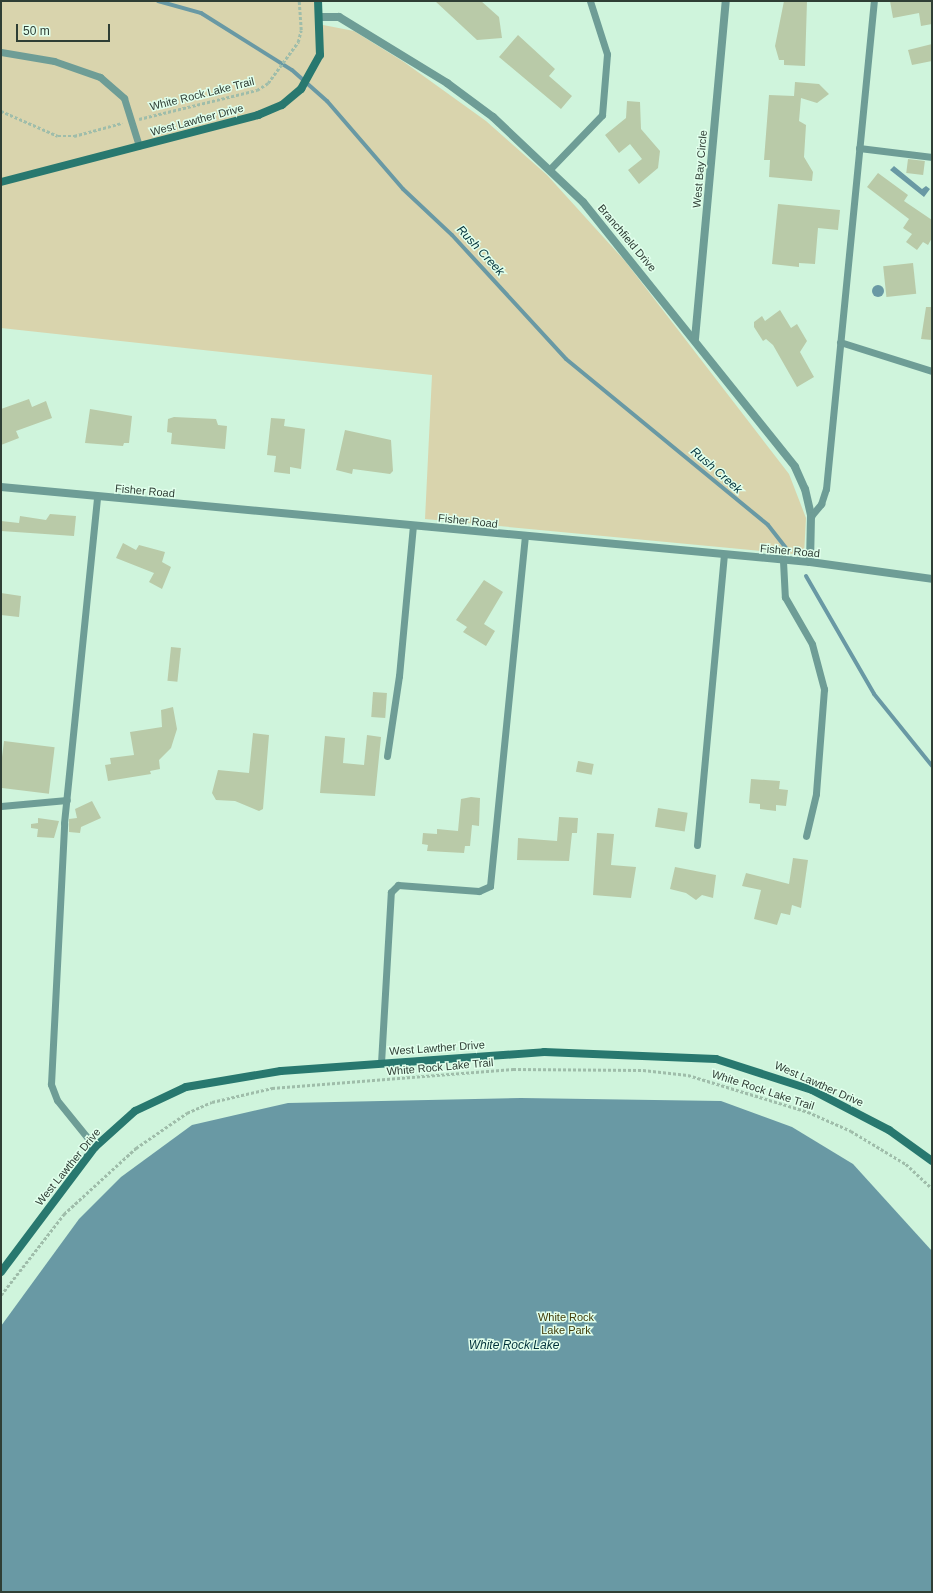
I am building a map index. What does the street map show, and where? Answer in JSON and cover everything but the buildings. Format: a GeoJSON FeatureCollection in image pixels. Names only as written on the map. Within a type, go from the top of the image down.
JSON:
{"type":"FeatureCollection","features":[{"type":"Feature","properties":{"kind":"street","name":"West Lawther Drive"},"geometry":{"type":"LineString","coordinates":[[1,182],[258,115],[282,105],[302,89],[311,76],[320,55],[321,17],[318,1]]}},
{"type":"Feature","properties":{"kind":"street","name":"West Bay Circle"},"geometry":{"type":"LineString","coordinates":[[695,339],[726,1]]}},
{"type":"Feature","properties":{"kind":"street","name":"Branchfield Drive"},"geometry":{"type":"LineString","coordinates":[[321,17],[339,16],[397,49],[493,117],[550,169],[622,248],[695,339],[794,467],[805,489],[811,516],[810,562]]}},
{"type":"Feature","properties":{"kind":"street","name":"Fisher Road"},"geometry":{"type":"LineString","coordinates":[[1,488],[413,526],[525,538],[783,561],[810,562],[932,579]]}},
{"type":"Feature","properties":{"kind":"street","name":"West Lawther Drive"},"geometry":{"type":"LineString","coordinates":[[1,1272],[96,1147],[135,1111],[186,1087],[281,1071],[544,1052],[716,1059],[812,1090],[889,1130],[932,1161]]}},
{"type":"Feature","properties":{"kind":"lane"},"geometry":{"type":"LineString","coordinates":[[550,169],[602,115],[607,54],[590,1]]}},
{"type":"Feature","properties":{"kind":"lane"},"geometry":{"type":"LineString","coordinates":[[811,516],[821,504],[826,489],[874,1]]}},
{"type":"Feature","properties":{"kind":"lane"},"geometry":{"type":"LineString","coordinates":[[1,52],[54,61],[100,77],[124,98],[139,146]]}},
{"type":"Feature","properties":{"kind":"lane"},"geometry":{"type":"LineString","coordinates":[[859,148],[932,157]]}},
{"type":"Feature","properties":{"kind":"lane"},"geometry":{"type":"LineString","coordinates":[[840,342],[932,371]]}},
{"type":"Feature","properties":{"kind":"lane"},"geometry":{"type":"LineString","coordinates":[[96,1147],[57,1100],[51,1084],[67,800],[97,497]]}},
{"type":"Feature","properties":{"kind":"lane"},"geometry":{"type":"LineString","coordinates":[[387,756],[399,676],[413,526]]}},
{"type":"Feature","properties":{"kind":"lane"},"geometry":{"type":"LineString","coordinates":[[381,1064],[391,892],[398,885],[479,891],[490,886],[525,538]]}},
{"type":"Feature","properties":{"kind":"lane"},"geometry":{"type":"LineString","coordinates":[[696,845],[724,556]]}},
{"type":"Feature","properties":{"kind":"lane"},"geometry":{"type":"LineString","coordinates":[[783,561],[785,596],[812,644],[824,689],[816,794],[806,836]]}},
{"type":"Feature","properties":{"kind":"lane"},"geometry":{"type":"LineString","coordinates":[[1,806],[67,800]]}},
{"type":"Feature","properties":{"kind":"path","name":"White Rock Lake Trail"},"geometry":{"type":"LineString","coordinates":[[141,118],[257,90],[268,83],[298,42],[302,19],[299,1]]}},
{"type":"Feature","properties":{"kind":"path"},"geometry":{"type":"LineString","coordinates":[[1,111],[58,136],[74,136],[126,122]]}},
{"type":"Feature","properties":{"kind":"path","name":"White Rock Lake Trail"},"geometry":{"type":"LineString","coordinates":[[1,1294],[64,1214],[141,1144],[187,1113],[212,1102],[272,1088],[513,1069],[643,1070],[688,1075],[808,1112],[851,1131],[906,1164],[932,1188]]}},
{"type":"Feature","properties":{"kind":"shaded area"},"geometry":{"type":"Polygon","coordinates":[[[1,1],[314,1],[318,24],[354,31],[404,62],[486,121],[547,175],[625,261],[789,474],[806,518],[804,555],[425,519],[432,375],[1,328],[1,1]]]}},
{"type":"Feature","properties":{"kind":"water"},"geometry":{"type":"Polygon","coordinates":[[[894,166],[922,189],[926,186],[930,189],[924,197],[890,170],[894,166]]]}},
{"type":"Feature","properties":{"kind":"water"},"geometry":{"type":"Polygon","coordinates":[[[878,285],[882,287],[884,291],[882,295],[878,297],[874,295],[872,291],[874,287],[878,285]]]}},
{"type":"Feature","properties":{"kind":"water","name":"White Rock Lake"},"geometry":{"type":"Polygon","coordinates":[[[521,1098],[721,1101],[792,1127],[853,1164],[932,1251],[932,1592],[1,1592],[1,1326],[79,1219],[121,1177],[192,1125],[288,1103],[521,1098]]]}},
{"type":"Feature","properties":{"kind":"waterway","name":"Rush Creek"},"geometry":{"type":"LineString","coordinates":[[158,1],[201,13],[292,70],[327,101],[403,189],[452,235],[566,359],[768,525],[788,551]]}},
{"type":"Feature","properties":{"kind":"waterway"},"geometry":{"type":"LineString","coordinates":[[806,576],[874,694],[932,766]]}},
{"type":"Feature","properties":{"kind":"park label","name":"White Rock Lake Park"},"geometry":{"type":"Point","coordinates":[566,1324]}}]}
